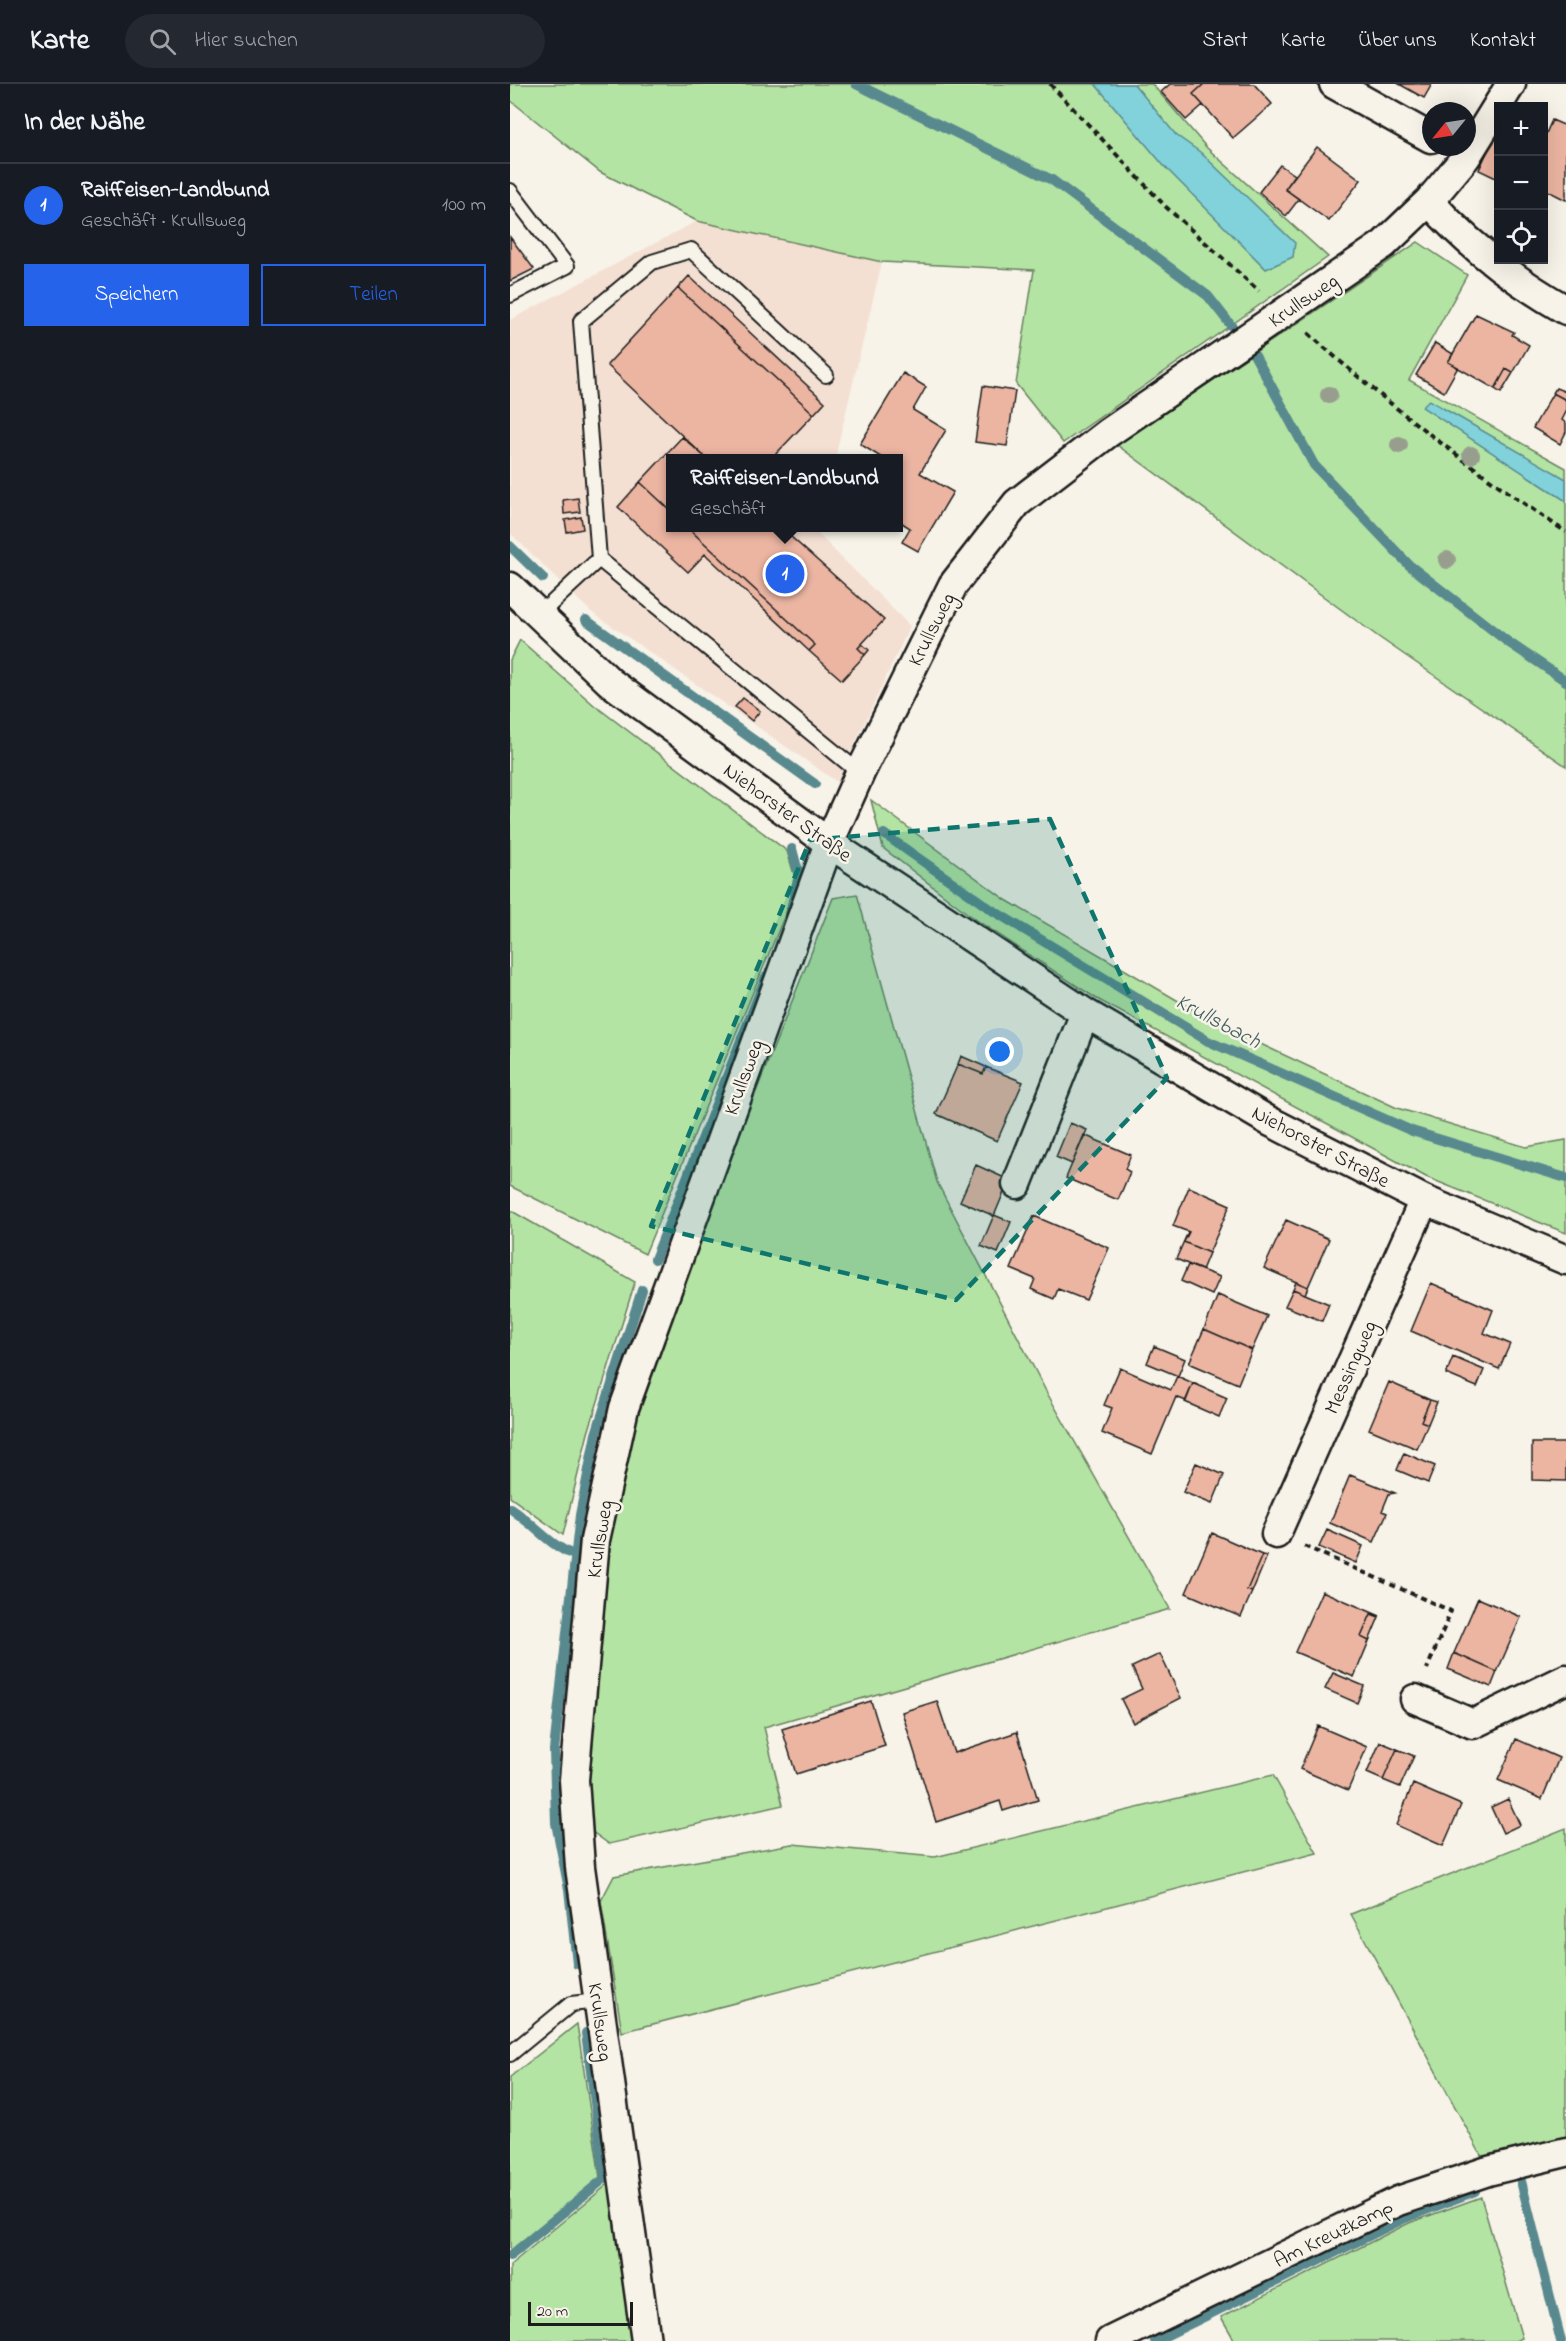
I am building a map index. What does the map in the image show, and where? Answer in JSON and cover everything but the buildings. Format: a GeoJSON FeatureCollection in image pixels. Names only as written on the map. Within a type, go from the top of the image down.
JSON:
{"type":"FeatureCollection","features":[{"type":"Feature","properties":{"kind":"street"},"geometry":{"type":"LineString","coordinates":[[1334,84],[1422,133]]}},
{"type":"Feature","properties":{"kind":"street","name":"Krullsweg"},"geometry":{"type":"LineString","coordinates":[[1476,127],[1511,84]]}},
{"type":"Feature","properties":{"kind":"street","name":"Krullsweg"},"geometry":{"type":"LineString","coordinates":[[646,2341],[580,1867],[574,1780],[595,1540],[624,1408],[829,843],[860,773],[953,585],[1017,503],[1108,433],[1384,244],[1429,201],[1454,156]]}},
{"type":"Feature","properties":{"kind":"street"},"geometry":{"type":"LineString","coordinates":[[1429,201],[1459,235],[1528,289],[1566,310]]}},
{"type":"Feature","properties":{"kind":"street","name":"Niehorster Straße"},"geometry":{"type":"LineString","coordinates":[[510,588],[610,682],[829,843],[1085,1013],[1269,1120],[1424,1200],[1566,1260]]}},
{"type":"Feature","properties":{"kind":"street"},"geometry":{"type":"LineString","coordinates":[[1017,1184],[1085,1013]]}},
{"type":"Feature","properties":{"kind":"street","name":"Messingweg"},"geometry":{"type":"LineString","coordinates":[[1276,1534],[1424,1200]]}},
{"type":"Feature","properties":{"kind":"street"},"geometry":{"type":"LineString","coordinates":[[1415,1699],[1473,1724],[1566,1679]]}},
{"type":"Feature","properties":{"kind":"street","name":"Am Kreuzkamp"},"geometry":{"type":"LineString","coordinates":[[1110,2341],[1398,2201],[1488,2171],[1566,2152]]}},
{"type":"Feature","properties":{"kind":"lane"},"geometry":{"type":"LineString","coordinates":[[510,191],[567,266],[510,295]]}},
{"type":"Feature","properties":{"kind":"lane"},"geometry":{"type":"LineString","coordinates":[[826,375],[691,250],[652,262],[580,321],[599,559],[860,773]]}},
{"type":"Feature","properties":{"kind":"lane"},"geometry":{"type":"LineString","coordinates":[[538,615],[599,559]]}},
{"type":"Feature","properties":{"kind":"lane"},"geometry":{"type":"LineString","coordinates":[[510,2054],[571,2004],[598,2001]]}},
{"type":"Feature","properties":{"kind":"path"},"geometry":{"type":"LineString","coordinates":[[1050,84],[1166,207],[1284,313],[1390,402],[1519,501],[1566,532]]}},
{"type":"Feature","properties":{"kind":"path"},"geometry":{"type":"LineString","coordinates":[[1276,1534],[1451,1611],[1415,1699]]}},
{"type":"Feature","properties":{"kind":"highlighted area"},"geometry":{"type":"Polygon","coordinates":[[[1050,819],[1167,1078],[956,1300],[651,1226],[810,840],[1050,819]]]}},
{"type":"Feature","properties":{"kind":"shaded area"},"geometry":{"type":"Polygon","coordinates":[[[697,221],[882,262],[836,454],[666,454],[666,532],[816,532],[910,626],[837,782],[590,611],[510,533],[510,320],[697,221]]]}},
{"type":"Feature","properties":{"kind":"green space"},"geometry":{"type":"Polygon","coordinates":[[[510,84],[1152,84],[1207,148],[1328,257],[1063,443],[1016,384],[1034,270],[882,262],[697,221],[600,172],[510,100],[510,84]]]}},
{"type":"Feature","properties":{"kind":"green space"},"geometry":{"type":"Polygon","coordinates":[[[1418,242],[1467,275],[1409,380],[1566,468],[1566,766],[1380,638],[1117,445],[1418,242]]]}},
{"type":"Feature","properties":{"kind":"green space"},"geometry":{"type":"Polygon","coordinates":[[[520,640],[594,705],[787,851],[795,878],[789,905],[645,1254],[510,1186],[510,660],[520,640]]]}},
{"type":"Feature","properties":{"kind":"green space"},"geometry":{"type":"Polygon","coordinates":[[[871,800],[1006,900],[1216,1023],[1397,1108],[1526,1147],[1566,1140],[1566,1233],[1426,1177],[1097,999],[976,920],[883,848],[871,800]]]}},
{"type":"Feature","properties":{"kind":"green space"},"geometry":{"type":"Polygon","coordinates":[[[857,894],[937,1182],[1047,1393],[1170,1609],[764,1727],[783,1805],[609,1844],[591,1831],[589,1775],[606,1543],[637,1410],[679,1286],[833,898],[857,894]]]}},
{"type":"Feature","properties":{"kind":"green space"},"geometry":{"type":"Polygon","coordinates":[[[510,1210],[635,1282],[588,1433],[563,1535],[510,1497],[510,1210]]]}},
{"type":"Feature","properties":{"kind":"green space"},"geometry":{"type":"Polygon","coordinates":[[[1273,1775],[1317,1853],[622,2032],[601,1901],[614,1876],[792,1844],[935,1857],[1273,1775]]]}},
{"type":"Feature","properties":{"kind":"green space"},"geometry":{"type":"Polygon","coordinates":[[[1566,1828],[1566,2137],[1482,2157],[1351,1914],[1566,1828]]]}},
{"type":"Feature","properties":{"kind":"green space"},"geometry":{"type":"Polygon","coordinates":[[[577,2024],[600,2178],[510,2251],[510,2077],[577,2024]]]}},
{"type":"Feature","properties":{"kind":"green space"},"geometry":{"type":"Polygon","coordinates":[[[612,2181],[635,2341],[510,2341],[510,2265],[612,2181]]]}},
{"type":"Feature","properties":{"kind":"green space"},"geometry":{"type":"Polygon","coordinates":[[[1481,2197],[1522,2338],[1515,2341],[1235,2341],[1221,2317],[1409,2223],[1481,2197]]]}},
{"type":"Feature","properties":{"kind":"water"},"geometry":{"type":"Polygon","coordinates":[[[1095,84],[1134,84],[1176,135],[1200,152],[1295,243],[1293,257],[1266,269],[1164,166],[1095,84]]]}},
{"type":"Feature","properties":{"kind":"water"},"geometry":{"type":"Polygon","coordinates":[[[1429,400],[1566,479],[1566,501],[1422,407],[1429,400]]]}},
{"type":"Feature","properties":{"kind":"waterway"},"geometry":{"type":"LineString","coordinates":[[856,84],[1052,180],[1208,296],[1255,356],[1314,465],[1409,565],[1508,642],[1566,681]]}},
{"type":"Feature","properties":{"kind":"waterway"},"geometry":{"type":"LineString","coordinates":[[510,546],[543,578]]}},
{"type":"Feature","properties":{"kind":"waterway"},"geometry":{"type":"LineString","coordinates":[[586,620],[815,784]]}},
{"type":"Feature","properties":{"kind":"waterway","name":"Krullsbach"},"geometry":{"type":"LineString","coordinates":[[884,834],[992,910],[1208,1041],[1412,1131],[1566,1178]]}},
{"type":"Feature","properties":{"kind":"waterway"},"geometry":{"type":"LineString","coordinates":[[791,909],[799,875],[792,849]]}},
{"type":"Feature","properties":{"kind":"waterway"},"geometry":{"type":"LineString","coordinates":[[655,1259],[766,977]]}},
{"type":"Feature","properties":{"kind":"waterway"},"geometry":{"type":"LineString","coordinates":[[577,1964],[569,1889],[556,1823],[554,1750],[580,1515],[596,1434],[642,1290]]}},
{"type":"Feature","properties":{"kind":"waterway"},"geometry":{"type":"LineString","coordinates":[[510,1508],[549,1540],[574,1555]]}},
{"type":"Feature","properties":{"kind":"waterway"},"geometry":{"type":"LineString","coordinates":[[510,2256],[605,2178],[586,2033]]}},
{"type":"Feature","properties":{"kind":"waterway"},"geometry":{"type":"LineString","coordinates":[[1520,2177],[1561,2341]]}},
{"type":"Feature","properties":{"kind":"waterway"},"geometry":{"type":"LineString","coordinates":[[1155,2341],[1405,2218],[1475,2191]]}},
{"type":"Feature","properties":{"kind":"place","name":"Raiffeisen-Landbund"},"geometry":{"type":"Point","coordinates":[785,574]}}]}
